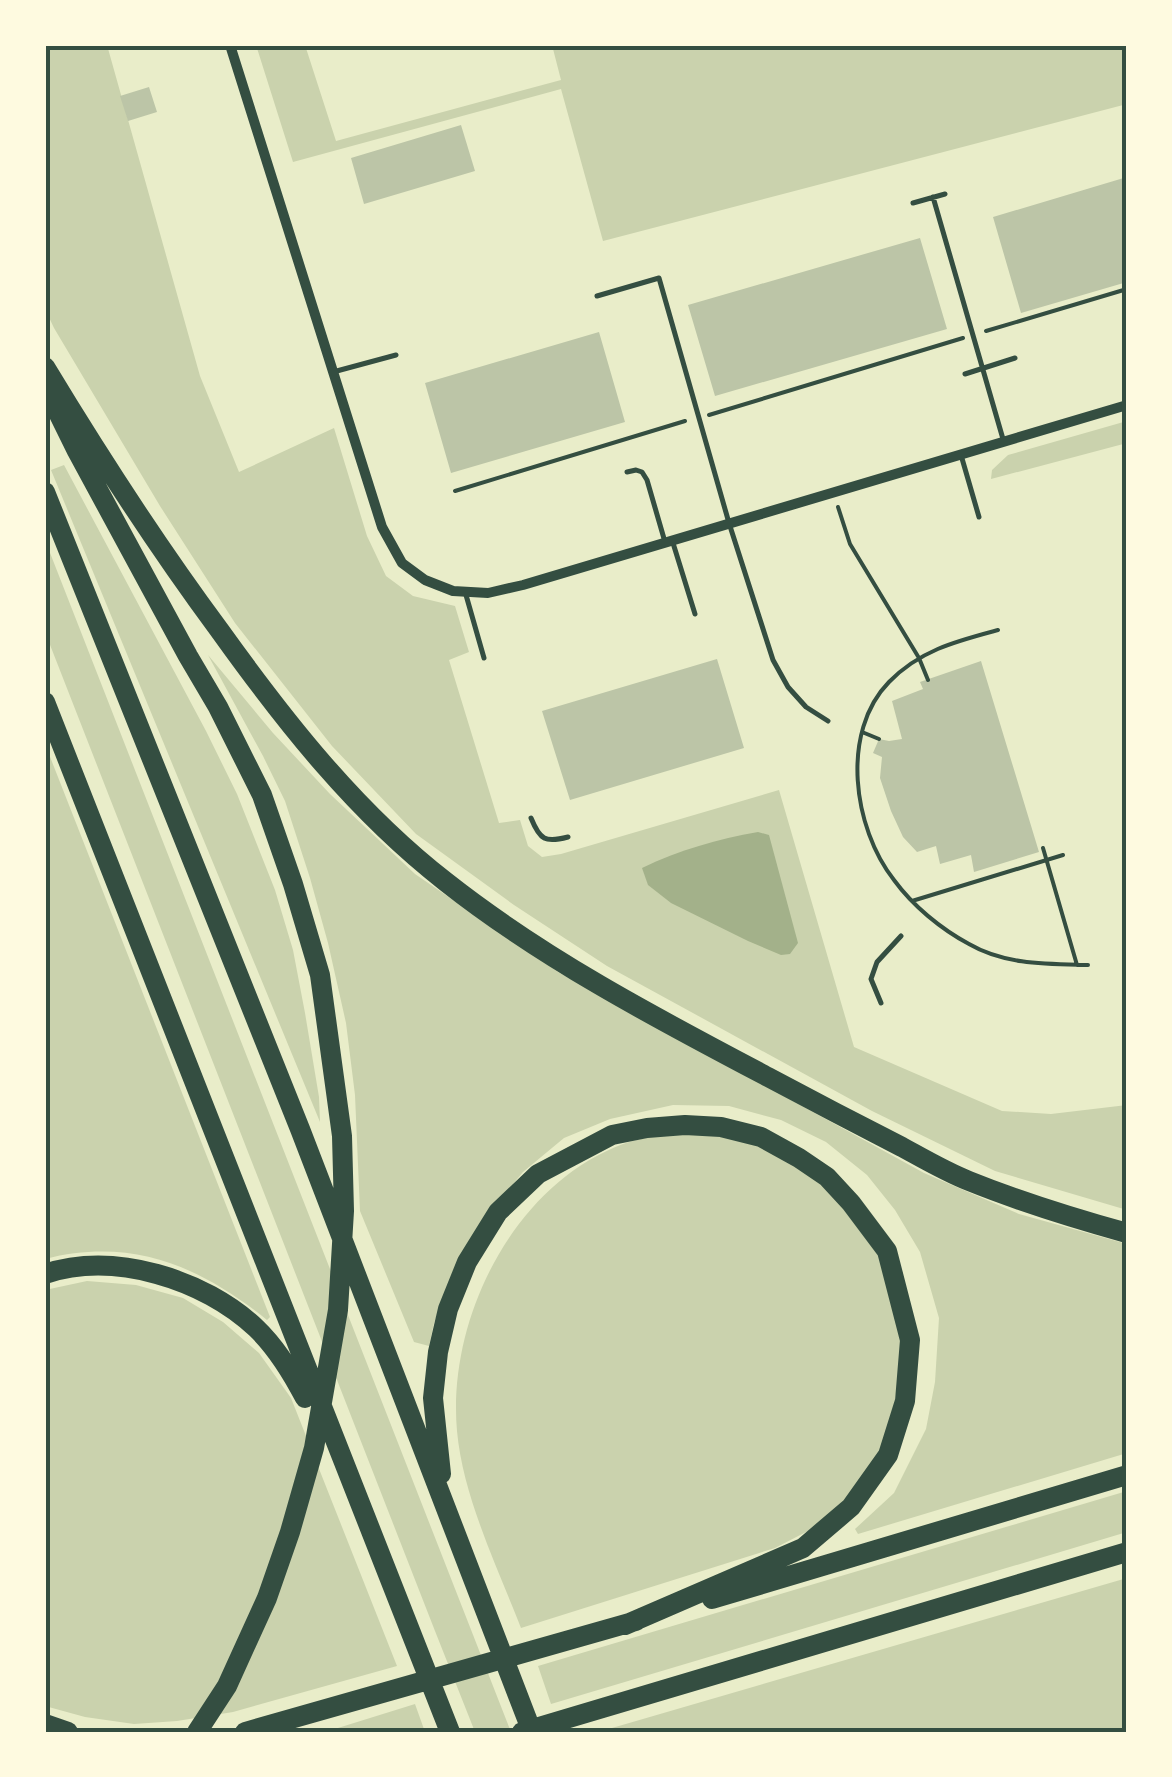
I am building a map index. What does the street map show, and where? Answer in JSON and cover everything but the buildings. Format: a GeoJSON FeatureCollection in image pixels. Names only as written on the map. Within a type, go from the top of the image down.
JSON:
{"type":"FeatureCollection","features":[{"type":"Feature","properties":{"kind":"highway"},"geometry":{"type":"LineString","coordinates":[[45,367],[91,444],[180,576],[322,765],[445,882],[514,932],[662,1021],[899,1146],[966,1180],[1066,1216],[1127,1232]]}},
{"type":"Feature","properties":{"kind":"highway"},"geometry":{"type":"LineString","coordinates":[[45,386],[262,795],[320,975],[342,1136],[344,1210],[338,1310],[314,1448],[267,1598],[227,1686],[197,1732]]}},
{"type":"Feature","properties":{"kind":"highway"},"geometry":{"type":"LineString","coordinates":[[45,492],[300,1129],[532,1732]]}},
{"type":"Feature","properties":{"kind":"highway"},"geometry":{"type":"LineString","coordinates":[[45,702],[450,1732]]}},
{"type":"Feature","properties":{"kind":"highway"},"geometry":{"type":"LineString","coordinates":[[444,1501],[434,1398],[438,1352],[448,1308],[467,1262],[498,1212],[538,1174],[612,1135],[685,1125],[721,1127],[760,1138],[827,1177],[886,1251],[910,1340],[905,1401],[888,1455],[851,1507],[803,1548],[625,1625]]}},
{"type":"Feature","properties":{"kind":"highway"},"geometry":{"type":"LineString","coordinates":[[45,1274],[107,1266],[163,1275],[214,1296],[256,1328],[292,1371],[362,1511]]}},
{"type":"Feature","properties":{"kind":"highway"},"geometry":{"type":"LineString","coordinates":[[245,1732],[578,1639],[1127,1475]]}},
{"type":"Feature","properties":{"kind":"highway"},"geometry":{"type":"LineString","coordinates":[[522,1732],[1127,1552]]}},
{"type":"Feature","properties":{"kind":"highway"},"geometry":{"type":"LineString","coordinates":[[45,1724],[68,1732]]}},
{"type":"Feature","properties":{"kind":"street"},"geometry":{"type":"LineString","coordinates":[[230,45],[382,527],[402,563],[425,580],[465,592],[488,592],[523,584],[1127,405]]}},
{"type":"Feature","properties":{"kind":"lane"},"geometry":{"type":"LineString","coordinates":[[912,203],[945,194]]}},
{"type":"Feature","properties":{"kind":"lane"},"geometry":{"type":"LineString","coordinates":[[933,197],[1004,442]]}},
{"type":"Feature","properties":{"kind":"lane"},"geometry":{"type":"LineString","coordinates":[[598,296],[658,278],[773,660],[788,687],[806,707],[828,721]]}},
{"type":"Feature","properties":{"kind":"lane"},"geometry":{"type":"LineString","coordinates":[[333,372],[396,355]]}},
{"type":"Feature","properties":{"kind":"lane"},"geometry":{"type":"LineString","coordinates":[[965,374],[1015,358]]}},
{"type":"Feature","properties":{"kind":"lane"},"geometry":{"type":"LineString","coordinates":[[961,454],[979,518]]}},
{"type":"Feature","properties":{"kind":"lane"},"geometry":{"type":"LineString","coordinates":[[627,472],[642,472],[646,480],[695,614]]}},
{"type":"Feature","properties":{"kind":"lane"},"geometry":{"type":"LineString","coordinates":[[465,592],[484,658]]}},
{"type":"Feature","properties":{"kind":"lane"},"geometry":{"type":"LineString","coordinates":[[531,818],[543,838],[558,840],[568,836]]}},
{"type":"Feature","properties":{"kind":"lane"},"geometry":{"type":"LineString","coordinates":[[881,1003],[870,979],[877,962],[901,936]]}},
{"type":"Feature","properties":{"kind":"path"},"geometry":{"type":"LineString","coordinates":[[455,490],[1127,289]]}},
{"type":"Feature","properties":{"kind":"path"},"geometry":{"type":"LineString","coordinates":[[833,492],[850,544],[919,658],[928,680]]}},
{"type":"Feature","properties":{"kind":"path"},"geometry":{"type":"LineString","coordinates":[[998,630],[940,646],[888,683],[869,713],[857,747],[858,796],[872,841],[891,878],[920,909],[970,945],[1006,959],[1088,965]]}},
{"type":"Feature","properties":{"kind":"path"},"geometry":{"type":"LineString","coordinates":[[862,732],[878,739]]}},
{"type":"Feature","properties":{"kind":"path"},"geometry":{"type":"LineString","coordinates":[[1042,848],[1077,965]]}},
{"type":"Feature","properties":{"kind":"path"},"geometry":{"type":"LineString","coordinates":[[912,901],[1064,855]]}},
{"type":"Feature","properties":{"kind":"shaded area"},"geometry":{"type":"Polygon","coordinates":[[[45,45],[107,45],[200,376],[239,472],[334,428],[367,536],[386,576],[413,596],[455,606],[469,652],[449,660],[499,823],[520,820],[528,846],[542,857],[779,790],[854,1047],[1002,1111],[1051,1114],[1127,1105],[1127,1210],[995,1171],[872,1111],[607,966],[416,834],[332,746],[235,623],[160,506],[45,309],[45,45]]]}},
{"type":"Feature","properties":{"kind":"shaded area"},"geometry":{"type":"Polygon","coordinates":[[[256,45],[305,45],[336,141],[561,80],[552,45],[1127,45],[1127,104],[603,241],[561,89],[293,162],[256,45]]]}},
{"type":"Feature","properties":{"kind":"shaded area"},"geometry":{"type":"Polygon","coordinates":[[[1127,421],[1127,443],[991,479],[992,470],[1008,455],[1127,421]]]}},
{"type":"Feature","properties":{"kind":"shaded area"},"geometry":{"type":"Polygon","coordinates":[[[64,465],[206,731],[237,794],[275,890],[293,950],[320,1122],[51,470],[64,465]]]}},
{"type":"Feature","properties":{"kind":"shaded area"},"geometry":{"type":"Polygon","coordinates":[[[45,540],[511,1732],[475,1732],[435,1631],[45,632],[45,540]]]}},
{"type":"Feature","properties":{"kind":"shaded area"},"geometry":{"type":"Polygon","coordinates":[[[208,655],[330,794],[415,874],[558,972],[924,1173],[1019,1214],[1127,1244],[1127,1453],[858,1534],[855,1529],[894,1493],[926,1429],[935,1382],[939,1318],[920,1252],[895,1210],[867,1175],[826,1142],[781,1120],[729,1106],[673,1105],[610,1119],[564,1138],[523,1172],[484,1219],[453,1271],[429,1346],[414,1342],[360,1211],[355,1095],[346,1023],[310,878],[285,801],[208,655]]]}},
{"type":"Feature","properties":{"kind":"shaded area"},"geometry":{"type":"Polygon","coordinates":[[[45,744],[270,1317],[267,1320],[216,1285],[164,1261],[107,1252],[45,1259],[45,744]]]}},
{"type":"Feature","properties":{"kind":"shaded area"},"geometry":{"type":"Polygon","coordinates":[[[758,832],[769,835],[798,943],[790,954],[781,955],[748,941],[671,903],[648,885],[642,868],[699,846],[758,832]]]}},
{"type":"Feature","properties":{"kind":"shaded area"},"geometry":{"type":"Polygon","coordinates":[[[667,1133],[718,1135],[760,1144],[805,1164],[882,1243],[908,1318],[888,1444],[839,1507],[808,1531],[775,1548],[521,1628],[482,1531],[460,1456],[457,1388],[463,1345],[476,1302],[495,1261],[520,1223],[549,1190],[584,1164],[623,1144],[667,1133]]]}},
{"type":"Feature","properties":{"kind":"shaded area"},"geometry":{"type":"Polygon","coordinates":[[[87,1281],[136,1285],[183,1298],[223,1322],[259,1353],[291,1398],[397,1666],[233,1712],[177,1721],[134,1724],[45,1706],[45,1290],[87,1281]]]}},
{"type":"Feature","properties":{"kind":"shaded area"},"geometry":{"type":"Polygon","coordinates":[[[1127,1491],[1127,1532],[551,1704],[538,1666],[1127,1491]]]}},
{"type":"Feature","properties":{"kind":"shaded area"},"geometry":{"type":"Polygon","coordinates":[[[1127,1578],[1127,1732],[597,1732],[612,1728],[1127,1578]]]}},
{"type":"Feature","properties":{"kind":"shaded area"},"geometry":{"type":"Polygon","coordinates":[[[415,1704],[425,1732],[325,1732],[415,1704]]]}}]}
